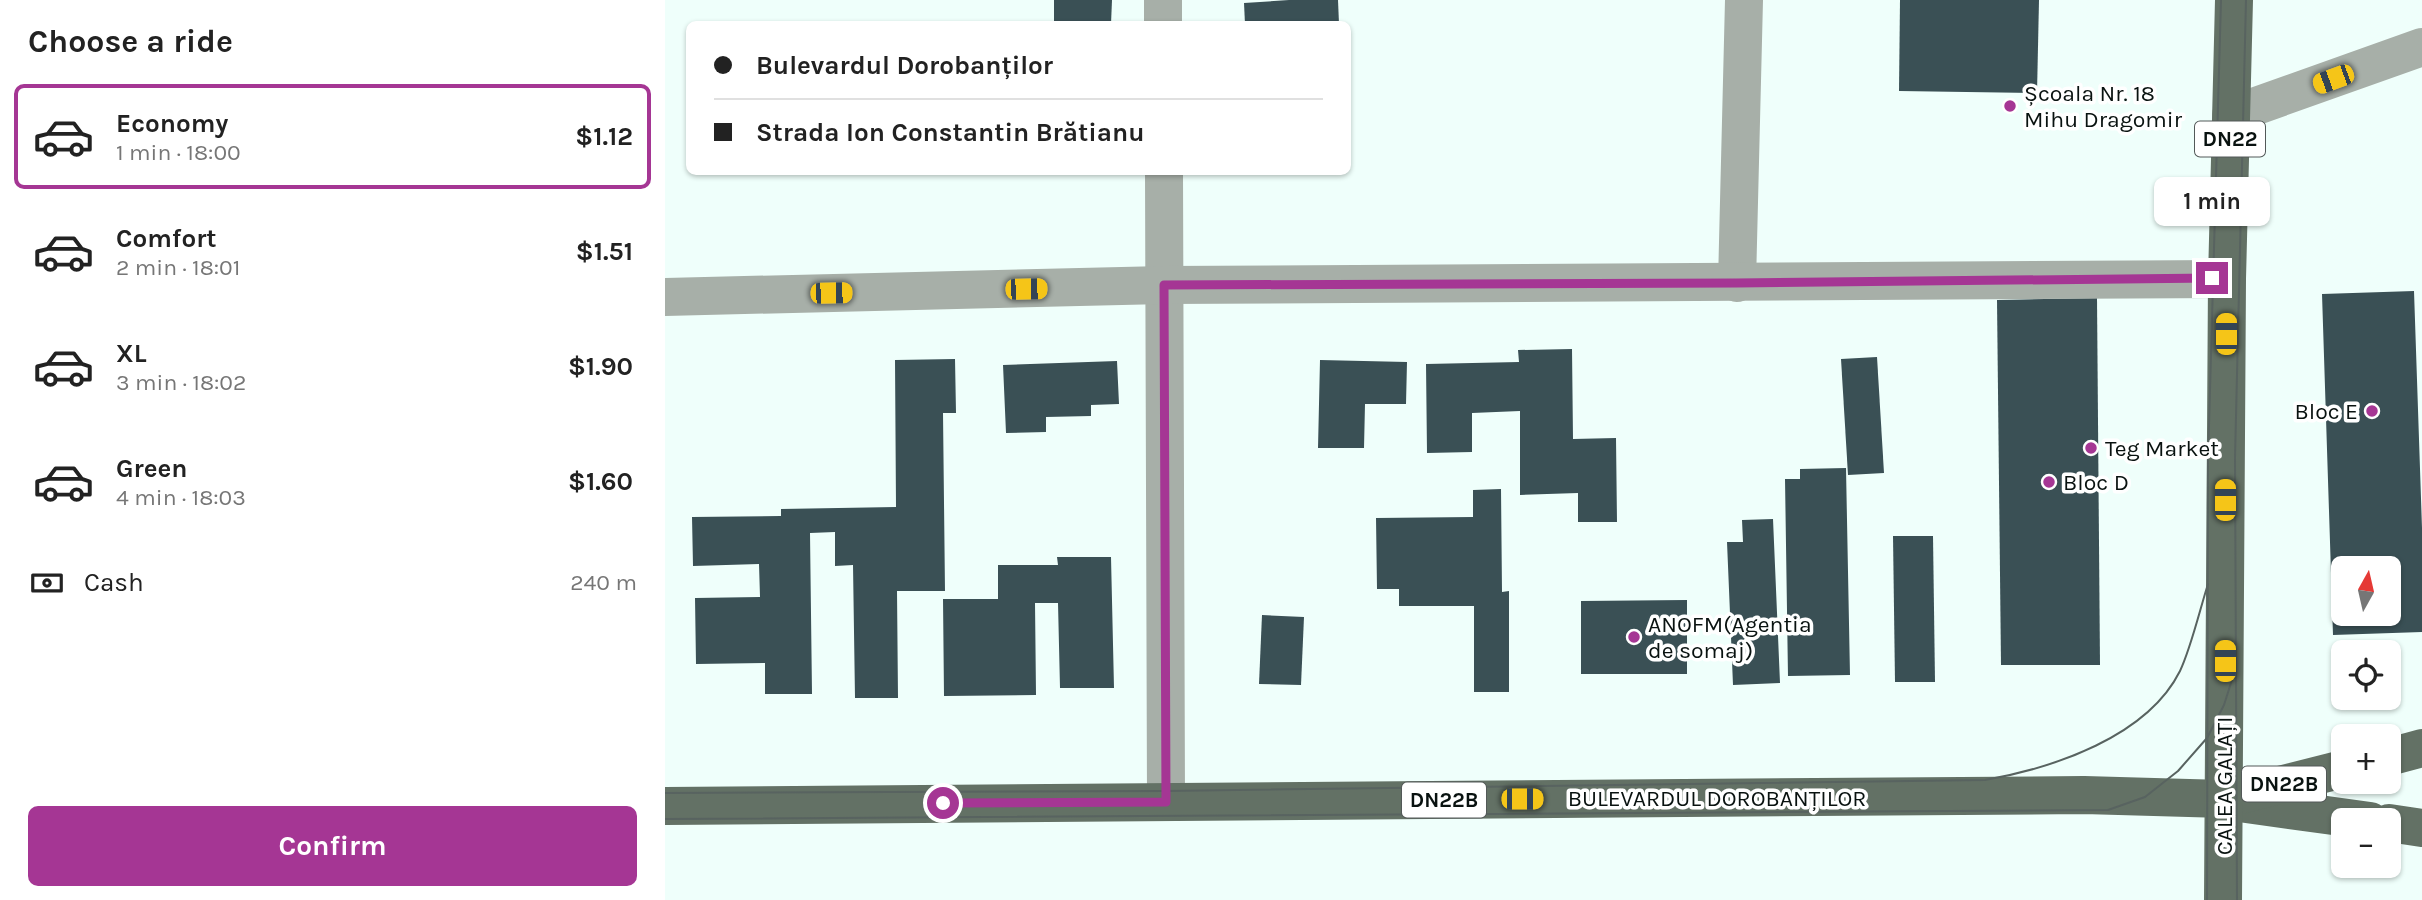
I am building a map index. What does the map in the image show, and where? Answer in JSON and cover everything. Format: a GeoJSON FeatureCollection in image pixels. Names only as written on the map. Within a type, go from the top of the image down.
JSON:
{"type":"FeatureCollection","features":[{"type":"Feature","properties":{"kind":"main road","name":"CALEA GALAȚI"},"geometry":{"type":"LineString","coordinates":[[2223,900],[2227,279],[2234,0]]}},
{"type":"Feature","properties":{"kind":"main road"},"geometry":{"type":"LineString","coordinates":[[2401,754],[2422,748]]}},
{"type":"Feature","properties":{"kind":"main road","name":"BULEVARDUL DOROBANȚILOR"},"geometry":{"type":"LineString","coordinates":[[2224,799],[2331,772]]}},
{"type":"Feature","properties":{"kind":"main road","name":"BULEVARDUL DOROBANȚILOR"},"geometry":{"type":"LineString","coordinates":[[665,806],[2073,795],[2224,799],[2331,815]]}},
{"type":"Feature","properties":{"kind":"main road"},"geometry":{"type":"LineString","coordinates":[[2401,825],[2422,828]]}},
{"type":"Feature","properties":{"kind":"street"},"geometry":{"type":"LineString","coordinates":[[1163,0],[1163,21]]}},
{"type":"Feature","properties":{"kind":"street"},"geometry":{"type":"LineString","coordinates":[[1737,283],[1744,0]]}},
{"type":"Feature","properties":{"kind":"street"},"geometry":{"type":"LineString","coordinates":[[2231,115],[2422,47]]}},
{"type":"Feature","properties":{"kind":"street"},"geometry":{"type":"LineString","coordinates":[[1164,175],[1166,802]]}},
{"type":"Feature","properties":{"kind":"street"},"geometry":{"type":"LineString","coordinates":[[665,297],[1164,285],[2227,279]]}},
{"type":"Feature","properties":{"kind":"building"},"geometry":{"type":"Polygon","coordinates":[[[1054,0],[1112,0],[1111,21],[1054,21],[1054,0]]]}},
{"type":"Feature","properties":{"kind":"building"},"geometry":{"type":"Polygon","coordinates":[[[1338,0],[1339,21],[1245,21],[1244,3],[1338,0]]]}},
{"type":"Feature","properties":{"kind":"building"},"geometry":{"type":"Polygon","coordinates":[[[1900,0],[2039,0],[2037,93],[1899,91],[1900,0]]]}},
{"type":"Feature","properties":{"kind":"building","name":"Bloc E"},"geometry":{"type":"Polygon","coordinates":[[[2414,291],[2422,528],[2422,632],[2333,635],[2333,626],[2401,626],[2401,556],[2331,556],[2331,573],[2322,294],[2414,291]]]}},
{"type":"Feature","properties":{"kind":"building","name":"Bloc D"},"geometry":{"type":"Polygon","coordinates":[[[2097,298],[2100,665],[2001,665],[1997,300],[2097,298]]]}},
{"type":"Feature","properties":{"kind":"building"},"geometry":{"type":"Polygon","coordinates":[[[1572,349],[1573,439],[1616,438],[1617,522],[1578,522],[1578,493],[1520,495],[1520,411],[1472,413],[1472,452],[1427,453],[1426,364],[1519,362],[1518,350],[1572,349]]]}},
{"type":"Feature","properties":{"kind":"building"},"geometry":{"type":"Polygon","coordinates":[[[1877,357],[1884,473],[1848,475],[1841,359],[1877,357]]]}},
{"type":"Feature","properties":{"kind":"building"},"geometry":{"type":"Polygon","coordinates":[[[955,359],[956,413],[943,413],[945,591],[897,591],[898,698],[855,698],[853,565],[835,566],[835,532],[810,533],[812,694],[765,694],[765,663],[696,664],[695,598],[760,597],[759,564],[693,566],[692,517],[781,516],[781,509],[896,507],[895,360],[955,359]]]}},
{"type":"Feature","properties":{"kind":"building"},"geometry":{"type":"Polygon","coordinates":[[[1320,360],[1407,362],[1406,404],[1365,404],[1364,448],[1318,448],[1320,360]]]}},
{"type":"Feature","properties":{"kind":"building"},"geometry":{"type":"Polygon","coordinates":[[[1117,361],[1119,404],[1091,405],[1091,416],[1046,417],[1046,432],[1006,433],[1003,365],[1117,361]]]}},
{"type":"Feature","properties":{"kind":"building"},"geometry":{"type":"Polygon","coordinates":[[[1846,468],[1850,675],[1788,676],[1785,479],[1800,479],[1800,469],[1846,468]]]}},
{"type":"Feature","properties":{"kind":"building"},"geometry":{"type":"Polygon","coordinates":[[[1501,489],[1502,592],[1509,591],[1509,692],[1474,692],[1474,606],[1399,606],[1399,589],[1377,589],[1376,518],[1473,517],[1473,490],[1501,489]]]}},
{"type":"Feature","properties":{"kind":"building"},"geometry":{"type":"Polygon","coordinates":[[[1773,519],[1780,683],[1733,685],[1727,542],[1743,542],[1742,520],[1773,519]]]}},
{"type":"Feature","properties":{"kind":"building"},"geometry":{"type":"Polygon","coordinates":[[[1893,536],[1933,536],[1935,682],[1895,682],[1893,536]]]}},
{"type":"Feature","properties":{"kind":"building"},"geometry":{"type":"Polygon","coordinates":[[[1057,557],[1111,557],[1114,688],[1060,688],[1058,603],[1035,603],[1036,695],[944,696],[943,599],[998,599],[998,565],[1058,565],[1057,557]]]}},
{"type":"Feature","properties":{"kind":"building","name":"ANOFM(Agentia de somaj)"},"geometry":{"type":"Polygon","coordinates":[[[1687,600],[1687,674],[1581,674],[1581,601],[1687,600]]]}},
{"type":"Feature","properties":{"kind":"building"},"geometry":{"type":"Polygon","coordinates":[[[1262,615],[1304,617],[1301,685],[1259,684],[1262,615]]]}},
{"type":"Feature","properties":{"kind":"tram line"},"geometry":{"type":"LineString","coordinates":[[2207,900],[2208,461],[2221,0]]}},
{"type":"Feature","properties":{"kind":"tram line"},"geometry":{"type":"LineString","coordinates":[[2237,900],[2235,458],[2246,0]]}},
{"type":"Feature","properties":{"kind":"tram line"},"geometry":{"type":"LineString","coordinates":[[665,793],[1166,791],[1985,780],[2068,758],[2096,746],[2145,714],[2165,694],[2180,671],[2208,584]]}},
{"type":"Feature","properties":{"kind":"tram line"},"geometry":{"type":"LineString","coordinates":[[665,819],[2108,810],[2145,797],[2178,771],[2207,738],[2224,705],[2236,667]]}},
{"type":"Feature","properties":{"kind":"place","name":"Școala Nr. 18 Mihu Dragomir"},"geometry":{"type":"Point","coordinates":[2010,106]}},
{"type":"Feature","properties":{"kind":"place","name":"Bloc E"},"geometry":{"type":"Point","coordinates":[2372,411]}},
{"type":"Feature","properties":{"kind":"place","name":"Teg Market"},"geometry":{"type":"Point","coordinates":[2091,448]}},
{"type":"Feature","properties":{"kind":"place","name":"Bloc D"},"geometry":{"type":"Point","coordinates":[2049,482]}},
{"type":"Feature","properties":{"kind":"place","name":"ANOFM(Agentia de somaj)"},"geometry":{"type":"Point","coordinates":[1634,637]}},
{"type":"Feature","properties":{"kind":"route"},"geometry":{"type":"LineString","coordinates":[[943,803],[1166,802],[1164,285],[2212,278]]}}]}
